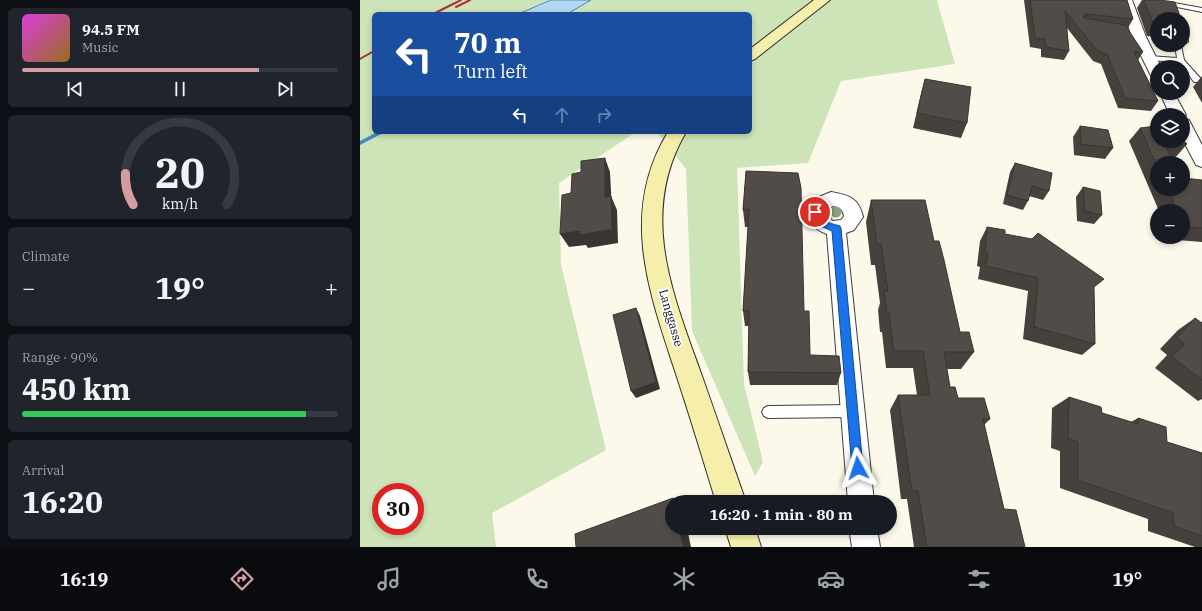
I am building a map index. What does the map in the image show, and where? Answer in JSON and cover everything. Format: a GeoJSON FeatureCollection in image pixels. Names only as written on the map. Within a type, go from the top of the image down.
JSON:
{"type":"FeatureCollection","features":[{"type":"Feature","properties":{"kind":"main road"},"geometry":{"type":"LineString","coordinates":[[752,54],[823,0]]}},
{"type":"Feature","properties":{"kind":"main road","name":"Langgasse"},"geometry":{"type":"LineString","coordinates":[[676,134],[670,143],[658,171],[652,204],[653,244],[663,293],[729,495]]}},
{"type":"Feature","properties":{"kind":"main road"},"geometry":{"type":"LineString","coordinates":[[742,535],[746,547]]}},
{"type":"Feature","properties":{"kind":"street"},"geometry":{"type":"LineString","coordinates":[[1126,0],[1134,33],[1149,58]]}},
{"type":"Feature","properties":{"kind":"street"},"geometry":{"type":"LineString","coordinates":[[1190,138],[1202,161]]}},
{"type":"Feature","properties":{"kind":"street"},"geometry":{"type":"LineString","coordinates":[[836,228],[860,495]]}},
{"type":"Feature","properties":{"kind":"street"},"geometry":{"type":"LineString","coordinates":[[864,535],[866,547]]}},
{"type":"Feature","properties":{"kind":"lane"},"geometry":{"type":"LineString","coordinates":[[1174,6],[1202,10]]}},
{"type":"Feature","properties":{"kind":"lane"},"geometry":{"type":"LineString","coordinates":[[1149,58],[1181,60],[1179,52]]}},
{"type":"Feature","properties":{"kind":"lane"},"geometry":{"type":"LineString","coordinates":[[1190,71],[1197,80]]}},
{"type":"Feature","properties":{"kind":"lane"},"geometry":{"type":"LineString","coordinates":[[768,412],[852,411]]}},
{"type":"Feature","properties":{"kind":"green space"},"geometry":{"type":"Polygon","coordinates":[[[360,0],[551,0],[523,12],[372,12],[372,134],[633,134],[559,183],[561,265],[606,450],[492,513],[496,547],[360,547],[360,0]]]}},
{"type":"Feature","properties":{"kind":"green space"},"geometry":{"type":"Polygon","coordinates":[[[591,0],[937,0],[955,64],[841,81],[808,163],[737,168],[744,384],[763,462],[755,476],[692,331],[686,169],[659,134],[752,134],[752,12],[570,12],[591,0]]]}},
{"type":"Feature","properties":{"kind":"water"},"geometry":{"type":"Polygon","coordinates":[[[551,0],[591,0],[570,12],[523,12],[551,0]]]}},
{"type":"Feature","properties":{"kind":"building"},"geometry":{"type":"Polygon","coordinates":[[[1030,0],[1127,0],[1133,19],[1087,14],[1084,15],[1084,18],[1125,25],[1143,52],[1134,52],[1150,85],[1150,100],[1158,101],[1125,98],[1107,54],[1098,51],[1065,11],[1069,51],[1046,47],[1045,39],[1035,38],[1030,0]]]}},
{"type":"Feature","properties":{"kind":"building"},"geometry":{"type":"Polygon","coordinates":[[[1144,0],[1175,2],[1179,12],[1150,12],[1150,16],[1144,0]]]}},
{"type":"Feature","properties":{"kind":"building"},"geometry":{"type":"Polygon","coordinates":[[[925,79],[971,87],[967,123],[917,113],[925,79]]]}},
{"type":"Feature","properties":{"kind":"building"},"geometry":{"type":"Polygon","coordinates":[[[1080,126],[1108,130],[1113,148],[1081,144],[1080,126]]]}},
{"type":"Feature","properties":{"kind":"building"},"geometry":{"type":"Polygon","coordinates":[[[1150,127],[1150,148],[1167,148],[1171,156],[1153,156],[1140,128],[1150,127]]]}},
{"type":"Feature","properties":{"kind":"building"},"geometry":{"type":"Polygon","coordinates":[[[605,158],[605,197],[611,196],[612,229],[580,235],[580,231],[560,234],[562,195],[571,193],[572,174],[581,172],[581,161],[605,158]]]}},
{"type":"Feature","properties":{"kind":"building"},"geometry":{"type":"Polygon","coordinates":[[[1015,163],[1052,173],[1049,191],[1032,186],[1028,201],[1007,195],[1015,163]]]}},
{"type":"Feature","properties":{"kind":"building"},"geometry":{"type":"Polygon","coordinates":[[[746,171],[798,173],[801,188],[804,311],[809,311],[810,355],[839,356],[841,373],[748,372],[749,311],[743,311],[749,209],[743,210],[746,171]]]}},
{"type":"Feature","properties":{"kind":"building"},"geometry":{"type":"Polygon","coordinates":[[[1190,179],[1202,180],[1202,228],[1190,227],[1190,204],[1174,204],[1171,196],[1190,196],[1190,179]]]}},
{"type":"Feature","properties":{"kind":"building"},"geometry":{"type":"Polygon","coordinates":[[[1083,187],[1100,191],[1102,215],[1085,211],[1083,187]]]}},
{"type":"Feature","properties":{"kind":"building"},"geometry":{"type":"Polygon","coordinates":[[[871,200],[925,200],[934,241],[939,241],[960,332],[969,332],[974,352],[944,352],[950,387],[955,387],[958,398],[984,398],[990,419],[983,419],[1004,509],[1016,510],[1025,547],[927,547],[918,491],[912,491],[898,395],[930,395],[923,351],[894,351],[889,313],[887,313],[884,291],[888,291],[881,244],[877,244],[871,200]]]}},
{"type":"Feature","properties":{"kind":"building"},"geometry":{"type":"Polygon","coordinates":[[[987,227],[1005,230],[1005,234],[1032,239],[1038,233],[1104,279],[1094,287],[1095,344],[1034,327],[1038,278],[986,266],[988,253],[985,252],[987,227]]]}},
{"type":"Feature","properties":{"kind":"building"},"geometry":{"type":"Polygon","coordinates":[[[636,308],[656,382],[631,391],[613,315],[636,308]]]}},
{"type":"Feature","properties":{"kind":"building"},"geometry":{"type":"Polygon","coordinates":[[[1195,318],[1202,323],[1202,380],[1172,357],[1185,344],[1177,338],[1195,318]]]}},
{"type":"Feature","properties":{"kind":"building"},"geometry":{"type":"Polygon","coordinates":[[[1069,397],[1101,407],[1102,413],[1138,424],[1138,418],[1166,427],[1167,442],[1202,453],[1202,536],[1174,526],[1173,513],[1078,480],[1078,442],[1068,439],[1069,397]]]}},
{"type":"Feature","properties":{"kind":"building"},"geometry":{"type":"Polygon","coordinates":[[[665,501],[665,535],[680,535],[683,547],[576,547],[575,534],[665,501]]]}},
{"type":"Feature","properties":{"kind":"waterway"},"geometry":{"type":"LineString","coordinates":[[360,143],[378,134]]}},
{"type":"Feature","properties":{"kind":"railway"},"geometry":{"type":"LineString","coordinates":[[437,12],[461,0]]}},
{"type":"Feature","properties":{"kind":"railway"},"geometry":{"type":"LineString","coordinates":[[456,7],[470,0]]}},
{"type":"Feature","properties":{"kind":"railway"},"geometry":{"type":"LineString","coordinates":[[360,59],[372,52]]}},
{"type":"Feature","properties":{"kind":"route"},"geometry":{"type":"LineString","coordinates":[[815,212],[819,222],[830,228],[836,228],[858,468]]}}]}
